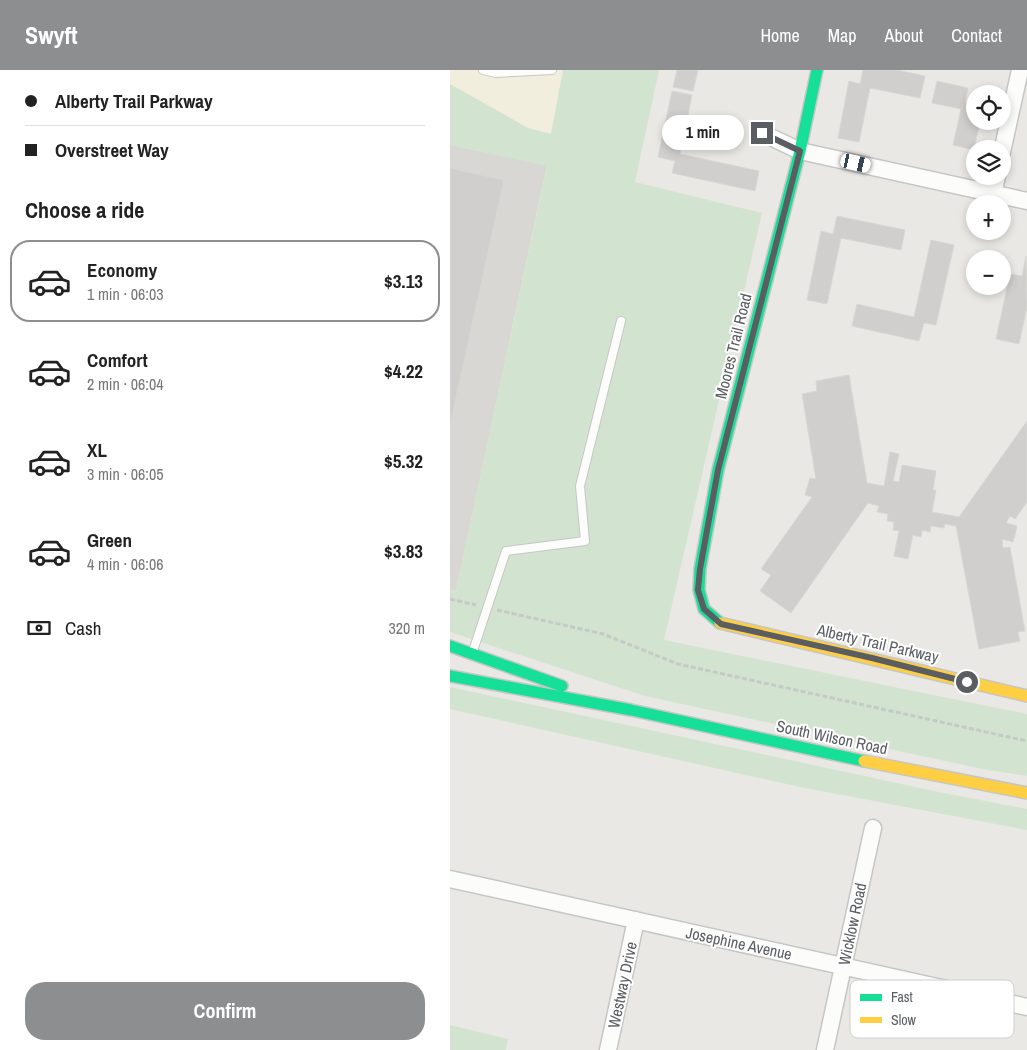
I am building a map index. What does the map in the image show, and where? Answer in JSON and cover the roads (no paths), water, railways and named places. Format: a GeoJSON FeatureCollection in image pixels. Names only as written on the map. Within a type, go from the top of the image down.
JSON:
{"type":"FeatureCollection","features":[{"type":"Feature","properties":{"kind":"street","name":"Moores Trail Road"},"geometry":{"type":"LineString","coordinates":[[721,624],[704,609],[698,590],[700,569],[718,470],[800,151],[817,70]]}},
{"type":"Feature","properties":{"kind":"street"},"geometry":{"type":"LineString","coordinates":[[1005,140],[1020,70]]}},
{"type":"Feature","properties":{"kind":"street"},"geometry":{"type":"LineString","coordinates":[[762,133],[800,151],[1027,201]]}},
{"type":"Feature","properties":{"kind":"street"},"geometry":{"type":"LineString","coordinates":[[994,194],[996,185]]}},
{"type":"Feature","properties":{"kind":"street","name":"Alberty Trail Parkway"},"geometry":{"type":"LineString","coordinates":[[721,624],[1027,696]]}},
{"type":"Feature","properties":{"kind":"street","name":"South Wilson Road"},"geometry":{"type":"LineString","coordinates":[[450,646],[632,710]]}},
{"type":"Feature","properties":{"kind":"street","name":"South Wilson Road"},"geometry":{"type":"LineString","coordinates":[[450,676],[632,710],[865,761],[1027,793]]}},
{"type":"Feature","properties":{"kind":"street","name":"Wicklow Road"},"geometry":{"type":"LineString","coordinates":[[825,1050],[873,828]]}},
{"type":"Feature","properties":{"kind":"street","name":"Josephine Avenue"},"geometry":{"type":"LineString","coordinates":[[450,879],[905,980]]}},
{"type":"Feature","properties":{"kind":"street","name":"Westway Drive"},"geometry":{"type":"LineString","coordinates":[[608,1050],[636,920]]}},
{"type":"Feature","properties":{"kind":"street","name":"Josephine Avenue"},"geometry":{"type":"LineString","coordinates":[[1014,1004],[1027,1007]]}},
{"type":"Feature","properties":{"kind":"lane"},"geometry":{"type":"LineString","coordinates":[[483,70],[496,73],[552,70]]}},
{"type":"Feature","properties":{"kind":"lane"},"geometry":{"type":"LineString","coordinates":[[472,653],[506,551],[586,541],[580,486],[621,321]]}}]}
